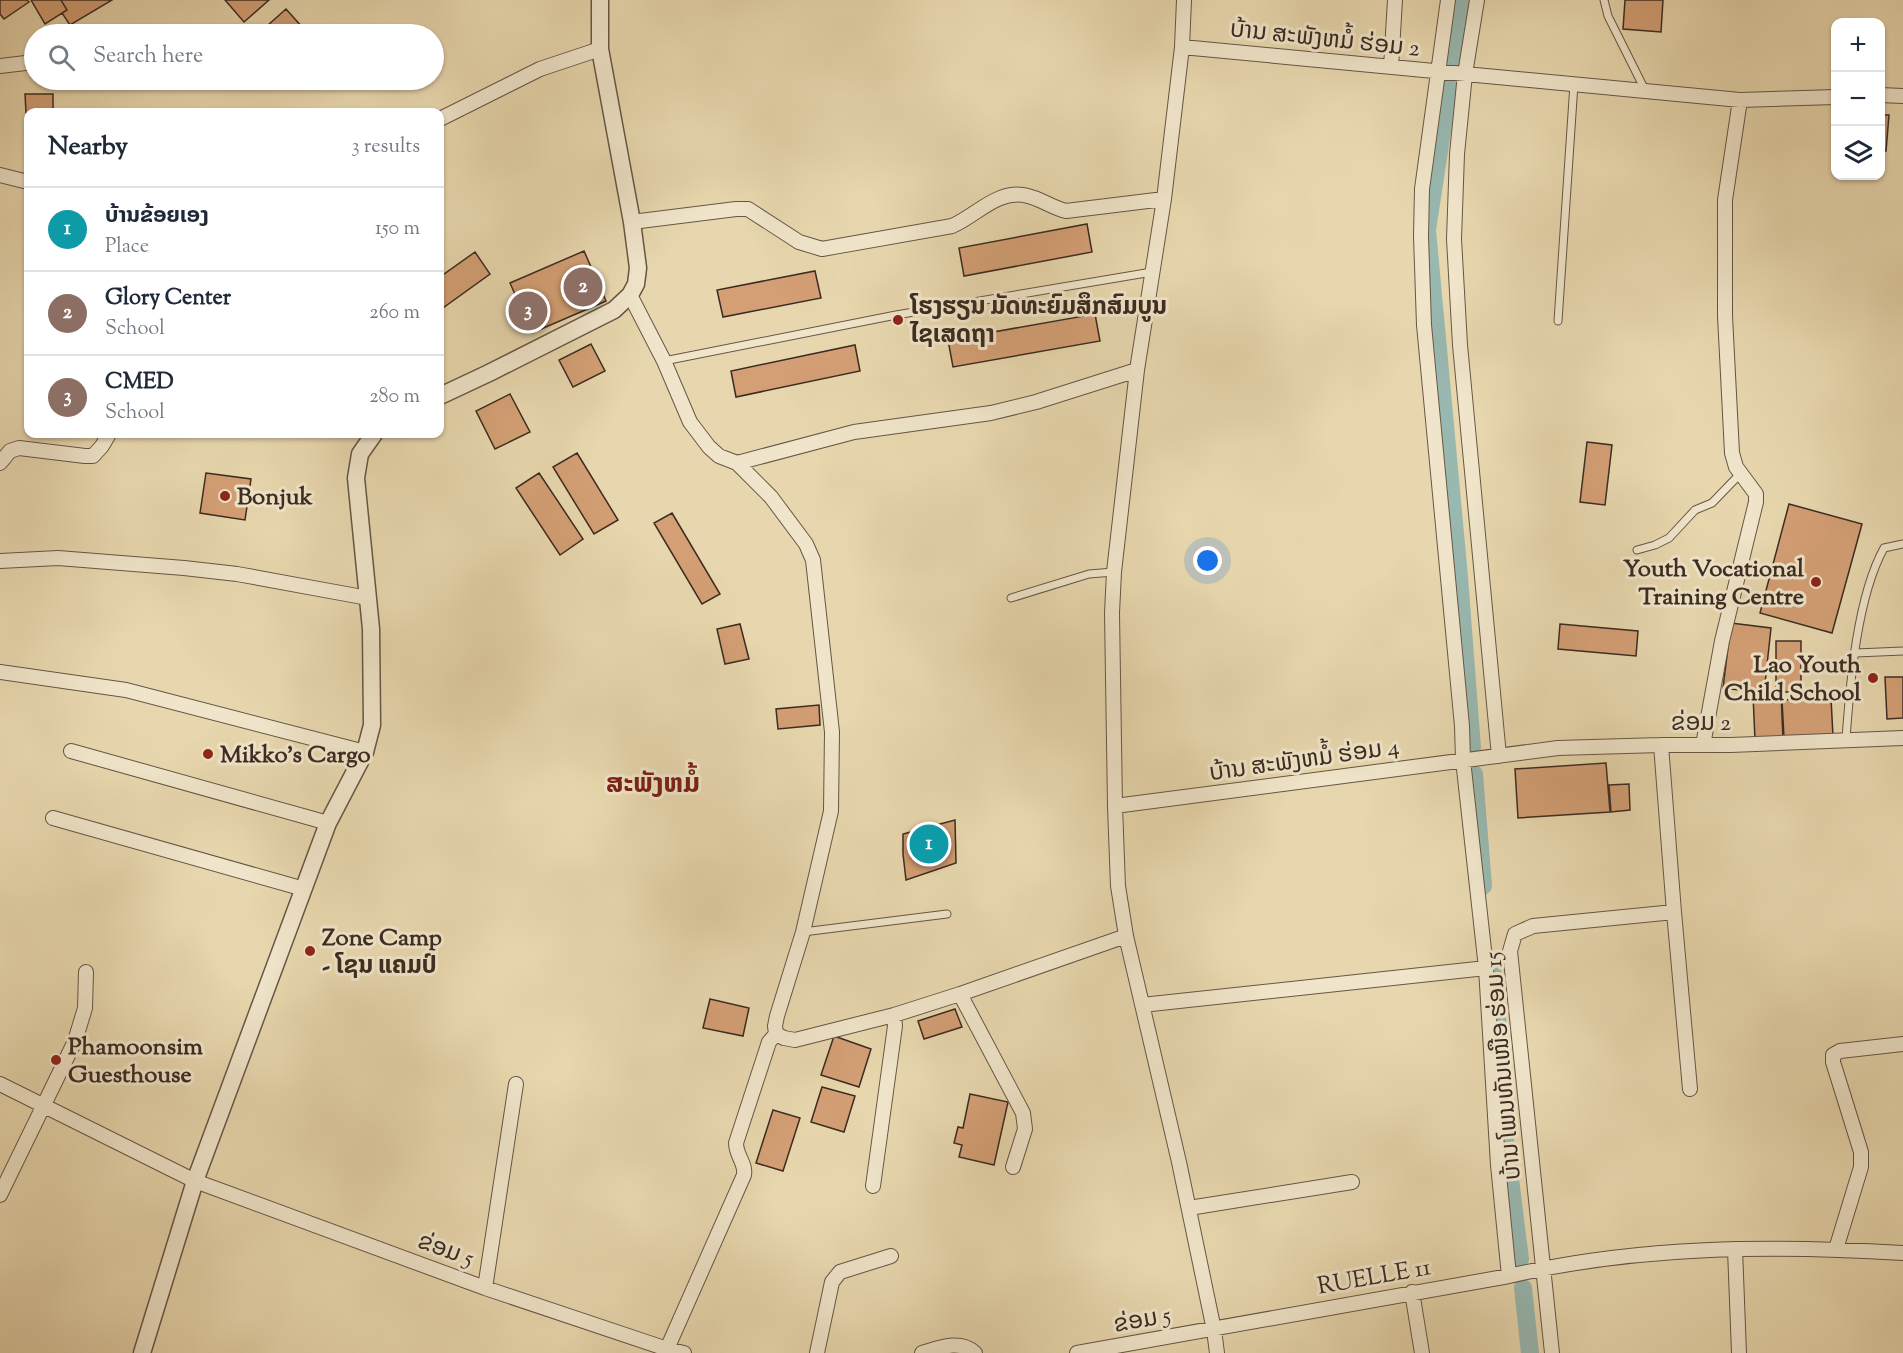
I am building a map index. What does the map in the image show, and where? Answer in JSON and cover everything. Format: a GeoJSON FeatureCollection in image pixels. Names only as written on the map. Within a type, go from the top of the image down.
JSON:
{"type":"FeatureCollection","features":[{"type":"Feature","properties":{"kind":"street"},"geometry":{"type":"LineString","coordinates":[[444,394],[614,310],[630,295],[636,284],[638,268],[632,222],[600,50],[600,0]]}},
{"type":"Feature","properties":{"kind":"street"},"geometry":{"type":"LineString","coordinates":[[1184,0],[1182,47],[1164,199],[1137,370],[1114,572],[1112,613],[1115,806],[1118,886],[1126,936],[1189,1208],[1217,1353]]}},
{"type":"Feature","properties":{"kind":"street"},"geometry":{"type":"LineString","coordinates":[[1391,67],[1395,0]]}},
{"type":"Feature","properties":{"kind":"street"},"geometry":{"type":"LineString","coordinates":[[1448,0],[1422,189],[1424,325],[1462,726],[1463,760],[1486,968],[1498,1165],[1509,1276]]}},
{"type":"Feature","properties":{"kind":"street"},"geometry":{"type":"LineString","coordinates":[[1477,0],[1465,74],[1457,154],[1454,239],[1460,345],[1499,756]]}},
{"type":"Feature","properties":{"kind":"street","name":"ບ້ານ ສະພັງຫມໍ້ ຮ່ອມ 2"},"geometry":{"type":"LineString","coordinates":[[1182,47],[1740,100],[1831,97]]}},
{"type":"Feature","properties":{"kind":"street"},"geometry":{"type":"LineString","coordinates":[[444,117],[540,69],[600,50]]}},
{"type":"Feature","properties":{"kind":"street"},"geometry":{"type":"LineString","coordinates":[[0,66],[24,63]]}},
{"type":"Feature","properties":{"kind":"street"},"geometry":{"type":"LineString","coordinates":[[1885,95],[1903,96]]}},
{"type":"Feature","properties":{"kind":"street"},"geometry":{"type":"LineString","coordinates":[[1703,745],[1722,641],[1756,502],[1756,494],[1740,474],[1732,453],[1725,304],[1725,200],[1740,100]]}},
{"type":"Feature","properties":{"kind":"street"},"geometry":{"type":"LineString","coordinates":[[0,175],[24,181]]}},
{"type":"Feature","properties":{"kind":"street"},"geometry":{"type":"LineString","coordinates":[[632,222],[748,209],[799,242],[822,249],[952,226],[1001,196],[1017,193],[1031,196],[1056,209],[1066,211],[1164,199]]}},
{"type":"Feature","properties":{"kind":"street"},"geometry":{"type":"LineString","coordinates":[[630,295],[664,361],[690,422],[714,452],[737,463],[771,496],[807,543],[813,560],[832,732],[831,811],[803,933],[777,1016],[776,1034],[770,1042],[736,1143],[739,1157],[745,1168],[744,1175],[667,1349]]}},
{"type":"Feature","properties":{"kind":"street"},"geometry":{"type":"LineString","coordinates":[[737,463],[854,432],[991,413],[1036,402],[1137,370]]}},
{"type":"Feature","properties":{"kind":"street"},"geometry":{"type":"LineString","coordinates":[[0,463],[10,451],[19,448],[93,456],[107,438]]}},
{"type":"Feature","properties":{"kind":"street"},"geometry":{"type":"LineString","coordinates":[[142,1353],[195,1181],[328,823],[365,752],[372,725],[371,629],[356,478],[360,454],[371,438]]}},
{"type":"Feature","properties":{"kind":"street"},"geometry":{"type":"LineString","coordinates":[[0,561],[58,558],[184,568],[237,574],[368,598]]}},
{"type":"Feature","properties":{"kind":"street"},"geometry":{"type":"LineString","coordinates":[[0,672],[126,690],[365,752]]}},
{"type":"Feature","properties":{"kind":"street","name":"ຂ່ອມ 2"},"geometry":{"type":"LineString","coordinates":[[1499,756],[1558,748],[1731,745],[1903,738]]}},
{"type":"Feature","properties":{"kind":"street"},"geometry":{"type":"LineString","coordinates":[[1661,745],[1690,1089]]}},
{"type":"Feature","properties":{"kind":"street"},"geometry":{"type":"LineString","coordinates":[[71,751],[328,823]]}},
{"type":"Feature","properties":{"kind":"street","name":"ບ້ານ ສະພັງຫມໍ້ ຮ່ອມ 4"},"geometry":{"type":"LineString","coordinates":[[1115,806],[1499,756]]}},
{"type":"Feature","properties":{"kind":"street"},"geometry":{"type":"LineString","coordinates":[[53,818],[304,889]]}},
{"type":"Feature","properties":{"kind":"street","name":"ບ້ານ ໂພນທັນເໜືອ ຮ່ອມ 15"},"geometry":{"type":"LineString","coordinates":[[1552,1353],[1510,951],[1515,934],[1533,926],[1674,912]]}},
{"type":"Feature","properties":{"kind":"street"},"geometry":{"type":"LineString","coordinates":[[776,1034],[795,1040],[894,1015],[1126,936]]}},
{"type":"Feature","properties":{"kind":"street"},"geometry":{"type":"LineString","coordinates":[[1142,1005],[1486,968]]}},
{"type":"Feature","properties":{"kind":"street"},"geometry":{"type":"LineString","coordinates":[[0,1195],[44,1107],[81,1025],[87,996],[86,972]]}},
{"type":"Feature","properties":{"kind":"street"},"geometry":{"type":"LineString","coordinates":[[960,994],[1023,1113],[1025,1129],[1013,1167]]}},
{"type":"Feature","properties":{"kind":"street"},"geometry":{"type":"LineString","coordinates":[[873,1186],[895,1026],[894,1015]]}},
{"type":"Feature","properties":{"kind":"street"},"geometry":{"type":"LineString","coordinates":[[1836,1249],[1861,1167],[1861,1152],[1833,1062],[1833,1055],[1840,1051],[1903,1044]]}},
{"type":"Feature","properties":{"kind":"street","name":"ຂ່ອມ 5"},"geometry":{"type":"LineString","coordinates":[[0,1084],[195,1181],[485,1288],[684,1353]]}},
{"type":"Feature","properties":{"kind":"street"},"geometry":{"type":"LineString","coordinates":[[485,1288],[516,1084]]}},
{"type":"Feature","properties":{"kind":"street"},"geometry":{"type":"LineString","coordinates":[[1189,1208],[1352,1182]]}},
{"type":"Feature","properties":{"kind":"street"},"geometry":{"type":"LineString","coordinates":[[1735,1249],[1738,1353]]}},
{"type":"Feature","properties":{"kind":"street","name":"RUELLE 11"},"geometry":{"type":"LineString","coordinates":[[1214,1330],[1509,1276],[1543,1267],[1679,1252],[1735,1249],[1836,1249],[1903,1253]]}},
{"type":"Feature","properties":{"kind":"street"},"geometry":{"type":"LineString","coordinates":[[817,1353],[832,1282],[840,1272],[891,1256]]}},
{"type":"Feature","properties":{"kind":"street"},"geometry":{"type":"LineString","coordinates":[[1412,1292],[1422,1353]]}},
{"type":"Feature","properties":{"kind":"street","name":"ຂ່ອມ 5"},"geometry":{"type":"LineString","coordinates":[[1077,1353],[1214,1330]]}},
{"type":"Feature","properties":{"kind":"street"},"geometry":{"type":"LineString","coordinates":[[922,1353],[952,1345],[969,1348],[975,1353]]}},
{"type":"Feature","properties":{"kind":"lane"},"geometry":{"type":"LineString","coordinates":[[1604,0],[1608,16],[1646,91]]}},
{"type":"Feature","properties":{"kind":"lane"},"geometry":{"type":"LineString","coordinates":[[1558,321],[1574,84]]}},
{"type":"Feature","properties":{"kind":"lane"},"geometry":{"type":"LineString","coordinates":[[664,361],[896,315],[1152,272]]}},
{"type":"Feature","properties":{"kind":"lane"},"geometry":{"type":"LineString","coordinates":[[1637,550],[1669,538],[1695,510],[1712,503],[1740,474]]}},
{"type":"Feature","properties":{"kind":"lane"},"geometry":{"type":"LineString","coordinates":[[1846,739],[1850,689],[1861,619],[1874,566],[1884,548],[1903,544]]}},
{"type":"Feature","properties":{"kind":"lane"},"geometry":{"type":"LineString","coordinates":[[1011,598],[1089,574],[1114,572]]}},
{"type":"Feature","properties":{"kind":"lane"},"geometry":{"type":"LineString","coordinates":[[1856,652],[1903,651]]}},
{"type":"Feature","properties":{"kind":"lane"},"geometry":{"type":"LineString","coordinates":[[803,933],[947,914]]}},
{"type":"Feature","properties":{"kind":"building"},"geometry":{"type":"Polygon","coordinates":[[[0,0],[27,0],[29,2],[4,19],[0,14],[0,0]]]}},
{"type":"Feature","properties":{"kind":"building"},"geometry":{"type":"Polygon","coordinates":[[[31,0],[61,0],[67,10],[45,24],[31,0]]]}},
{"type":"Feature","properties":{"kind":"building"},"geometry":{"type":"Polygon","coordinates":[[[61,0],[112,0],[72,24],[62,13],[67,10],[61,0]]]}},
{"type":"Feature","properties":{"kind":"building"},"geometry":{"type":"Polygon","coordinates":[[[225,0],[269,0],[244,22],[225,0]]]}},
{"type":"Feature","properties":{"kind":"building"},"geometry":{"type":"Polygon","coordinates":[[[1625,0],[1663,0],[1661,32],[1623,29],[1625,0]]]}},
{"type":"Feature","properties":{"kind":"building"},"geometry":{"type":"Polygon","coordinates":[[[286,9],[299,24],[269,24],[286,9]]]}},
{"type":"Feature","properties":{"kind":"building"},"geometry":{"type":"Polygon","coordinates":[[[25,94],[53,94],[53,108],[26,108],[25,94]]]}},
{"type":"Feature","properties":{"kind":"building"},"geometry":{"type":"Polygon","coordinates":[[[1885,115],[1889,115],[1886,151],[1885,115]]]}},
{"type":"Feature","properties":{"kind":"building"},"geometry":{"type":"Polygon","coordinates":[[[1087,224],[1092,252],[964,276],[959,248],[1087,224]]]}},
{"type":"Feature","properties":{"kind":"building"},"geometry":{"type":"Polygon","coordinates":[[[584,251],[606,301],[532,333],[510,283],[584,251]]]}},
{"type":"Feature","properties":{"kind":"building"},"geometry":{"type":"Polygon","coordinates":[[[475,252],[490,274],[444,307],[444,274],[475,252]]]}},
{"type":"Feature","properties":{"kind":"building"},"geometry":{"type":"Polygon","coordinates":[[[815,271],[821,298],[723,317],[717,290],[815,271]]]}},
{"type":"Feature","properties":{"kind":"building"},"geometry":{"type":"Polygon","coordinates":[[[1095,314],[1100,341],[953,367],[948,340],[1095,314]]]}},
{"type":"Feature","properties":{"kind":"building"},"geometry":{"type":"Polygon","coordinates":[[[591,344],[605,371],[573,387],[559,360],[591,344]]]}},
{"type":"Feature","properties":{"kind":"building"},"geometry":{"type":"Polygon","coordinates":[[[855,345],[860,371],[736,397],[731,371],[855,345]]]}},
{"type":"Feature","properties":{"kind":"building"},"geometry":{"type":"Polygon","coordinates":[[[510,394],[530,432],[495,449],[476,411],[510,394]]]}},
{"type":"Feature","properties":{"kind":"building"},"geometry":{"type":"Polygon","coordinates":[[[1587,442],[1612,445],[1605,505],[1580,502],[1587,442]]]}},
{"type":"Feature","properties":{"kind":"building"},"geometry":{"type":"Polygon","coordinates":[[[577,453],[618,520],[594,534],[553,467],[577,453]]]}},
{"type":"Feature","properties":{"kind":"building","name":"Bonjuk"},"geometry":{"type":"Polygon","coordinates":[[[206,473],[251,479],[245,520],[200,513],[206,473]]]}},
{"type":"Feature","properties":{"kind":"building"},"geometry":{"type":"Polygon","coordinates":[[[539,473],[583,539],[560,555],[516,488],[539,473]]]}},
{"type":"Feature","properties":{"kind":"building"},"geometry":{"type":"Polygon","coordinates":[[[1789,504],[1862,524],[1832,633],[1760,613],[1789,504]]]}},
{"type":"Feature","properties":{"kind":"building"},"geometry":{"type":"Polygon","coordinates":[[[672,513],[720,594],[702,604],[654,523],[672,513]]]}},
{"type":"Feature","properties":{"kind":"building"},"geometry":{"type":"Polygon","coordinates":[[[1731,623],[1771,628],[1764,693],[1723,688],[1731,623]]]}},
{"type":"Feature","properties":{"kind":"building"},"geometry":{"type":"Polygon","coordinates":[[[740,624],[749,659],[725,664],[717,629],[740,624]]]}},
{"type":"Feature","properties":{"kind":"building"},"geometry":{"type":"Polygon","coordinates":[[[1560,624],[1638,631],[1636,656],[1558,649],[1560,624]]]}},
{"type":"Feature","properties":{"kind":"building"},"geometry":{"type":"Polygon","coordinates":[[[1776,641],[1801,641],[1801,692],[1776,692],[1776,641]]]}},
{"type":"Feature","properties":{"kind":"building"},"geometry":{"type":"Polygon","coordinates":[[[1885,677],[1903,677],[1903,718],[1887,719],[1885,677]]]}},
{"type":"Feature","properties":{"kind":"building"},"geometry":{"type":"Polygon","coordinates":[[[1781,693],[1783,739],[1755,740],[1753,695],[1781,693]]]}},
{"type":"Feature","properties":{"kind":"building"},"geometry":{"type":"Polygon","coordinates":[[[1831,698],[1833,736],[1784,738],[1782,700],[1831,698]]]}},
{"type":"Feature","properties":{"kind":"building"},"geometry":{"type":"Polygon","coordinates":[[[819,705],[820,725],[778,729],[776,709],[819,705]]]}},
{"type":"Feature","properties":{"kind":"building"},"geometry":{"type":"Polygon","coordinates":[[[1606,763],[1610,812],[1518,818],[1515,769],[1606,763]]]}},
{"type":"Feature","properties":{"kind":"building"},"geometry":{"type":"Polygon","coordinates":[[[1629,784],[1630,810],[1611,812],[1609,785],[1629,784]]]}},
{"type":"Feature","properties":{"kind":"building"},"geometry":{"type":"Polygon","coordinates":[[[955,820],[956,863],[906,880],[903,834],[955,820]]]}},
{"type":"Feature","properties":{"kind":"building"},"geometry":{"type":"Polygon","coordinates":[[[710,999],[749,1008],[743,1036],[703,1028],[710,999]]]}},
{"type":"Feature","properties":{"kind":"building"},"geometry":{"type":"Polygon","coordinates":[[[955,1009],[962,1027],[924,1039],[918,1021],[955,1009]]]}},
{"type":"Feature","properties":{"kind":"building"},"geometry":{"type":"Polygon","coordinates":[[[834,1036],[871,1049],[859,1087],[821,1075],[834,1036]]]}},
{"type":"Feature","properties":{"kind":"building"},"geometry":{"type":"Polygon","coordinates":[[[822,1087],[855,1096],[844,1132],[811,1122],[822,1087]]]}},
{"type":"Feature","properties":{"kind":"building"},"geometry":{"type":"Polygon","coordinates":[[[970,1094],[1008,1102],[994,1165],[959,1157],[962,1145],[954,1143],[958,1127],[963,1128],[970,1094]]]}},
{"type":"Feature","properties":{"kind":"building"},"geometry":{"type":"Polygon","coordinates":[[[773,1110],[800,1118],[783,1171],[756,1163],[773,1110]]]}},
{"type":"Feature","properties":{"kind":"waterway"},"geometry":{"type":"LineString","coordinates":[[1452,61],[1461,0]]}},
{"type":"Feature","properties":{"kind":"waterway"},"geometry":{"type":"LineString","coordinates":[[1449,86],[1427,230],[1459,577],[1472,748]]}},
{"type":"Feature","properties":{"kind":"waterway"},"geometry":{"type":"LineString","coordinates":[[1474,774],[1483,886]]}},
{"type":"Feature","properties":{"kind":"waterway"},"geometry":{"type":"LineString","coordinates":[[1492,970],[1505,1139],[1520,1259]]}},
{"type":"Feature","properties":{"kind":"waterway"},"geometry":{"type":"LineString","coordinates":[[1523,1288],[1530,1353]]}},
{"type":"Feature","properties":{"kind":"place","name":"Glory Center"},"geometry":{"type":"Point","coordinates":[583,287]}},
{"type":"Feature","properties":{"kind":"place","name":"CMED"},"geometry":{"type":"Point","coordinates":[528,311]}},
{"type":"Feature","properties":{"kind":"place","name":"ໂຮງຮຽນ ມັດທະຍົມສຶກສົມບູນ ໄຊເສດຖາ"},"geometry":{"type":"Point","coordinates":[898,320]}},
{"type":"Feature","properties":{"kind":"place","name":"Bonjuk"},"geometry":{"type":"Point","coordinates":[225,496]}},
{"type":"Feature","properties":{"kind":"place","name":"Youth Vocational Training Centre"},"geometry":{"type":"Point","coordinates":[1816,582]}},
{"type":"Feature","properties":{"kind":"place","name":"Lao Youth Child School"},"geometry":{"type":"Point","coordinates":[1873,678]}},
{"type":"Feature","properties":{"kind":"place","name":"Mikko's Cargo"},"geometry":{"type":"Point","coordinates":[208,754]}},
{"type":"Feature","properties":{"kind":"place","name":"ບ້ານຂ້ອຍເອງ"},"geometry":{"type":"Point","coordinates":[929,844]}},
{"type":"Feature","properties":{"kind":"place","name":"Zone Camp - ໂຊນ ແຄມປ໌"},"geometry":{"type":"Point","coordinates":[310,951]}},
{"type":"Feature","properties":{"kind":"place","name":"Phamoonsim Guesthouse"},"geometry":{"type":"Point","coordinates":[56,1060]}},
{"type":"Feature","properties":{"kind":"district","name":"ສະພັງຫມໍ້"},"geometry":{"type":"Point","coordinates":[653,783]}}]}
